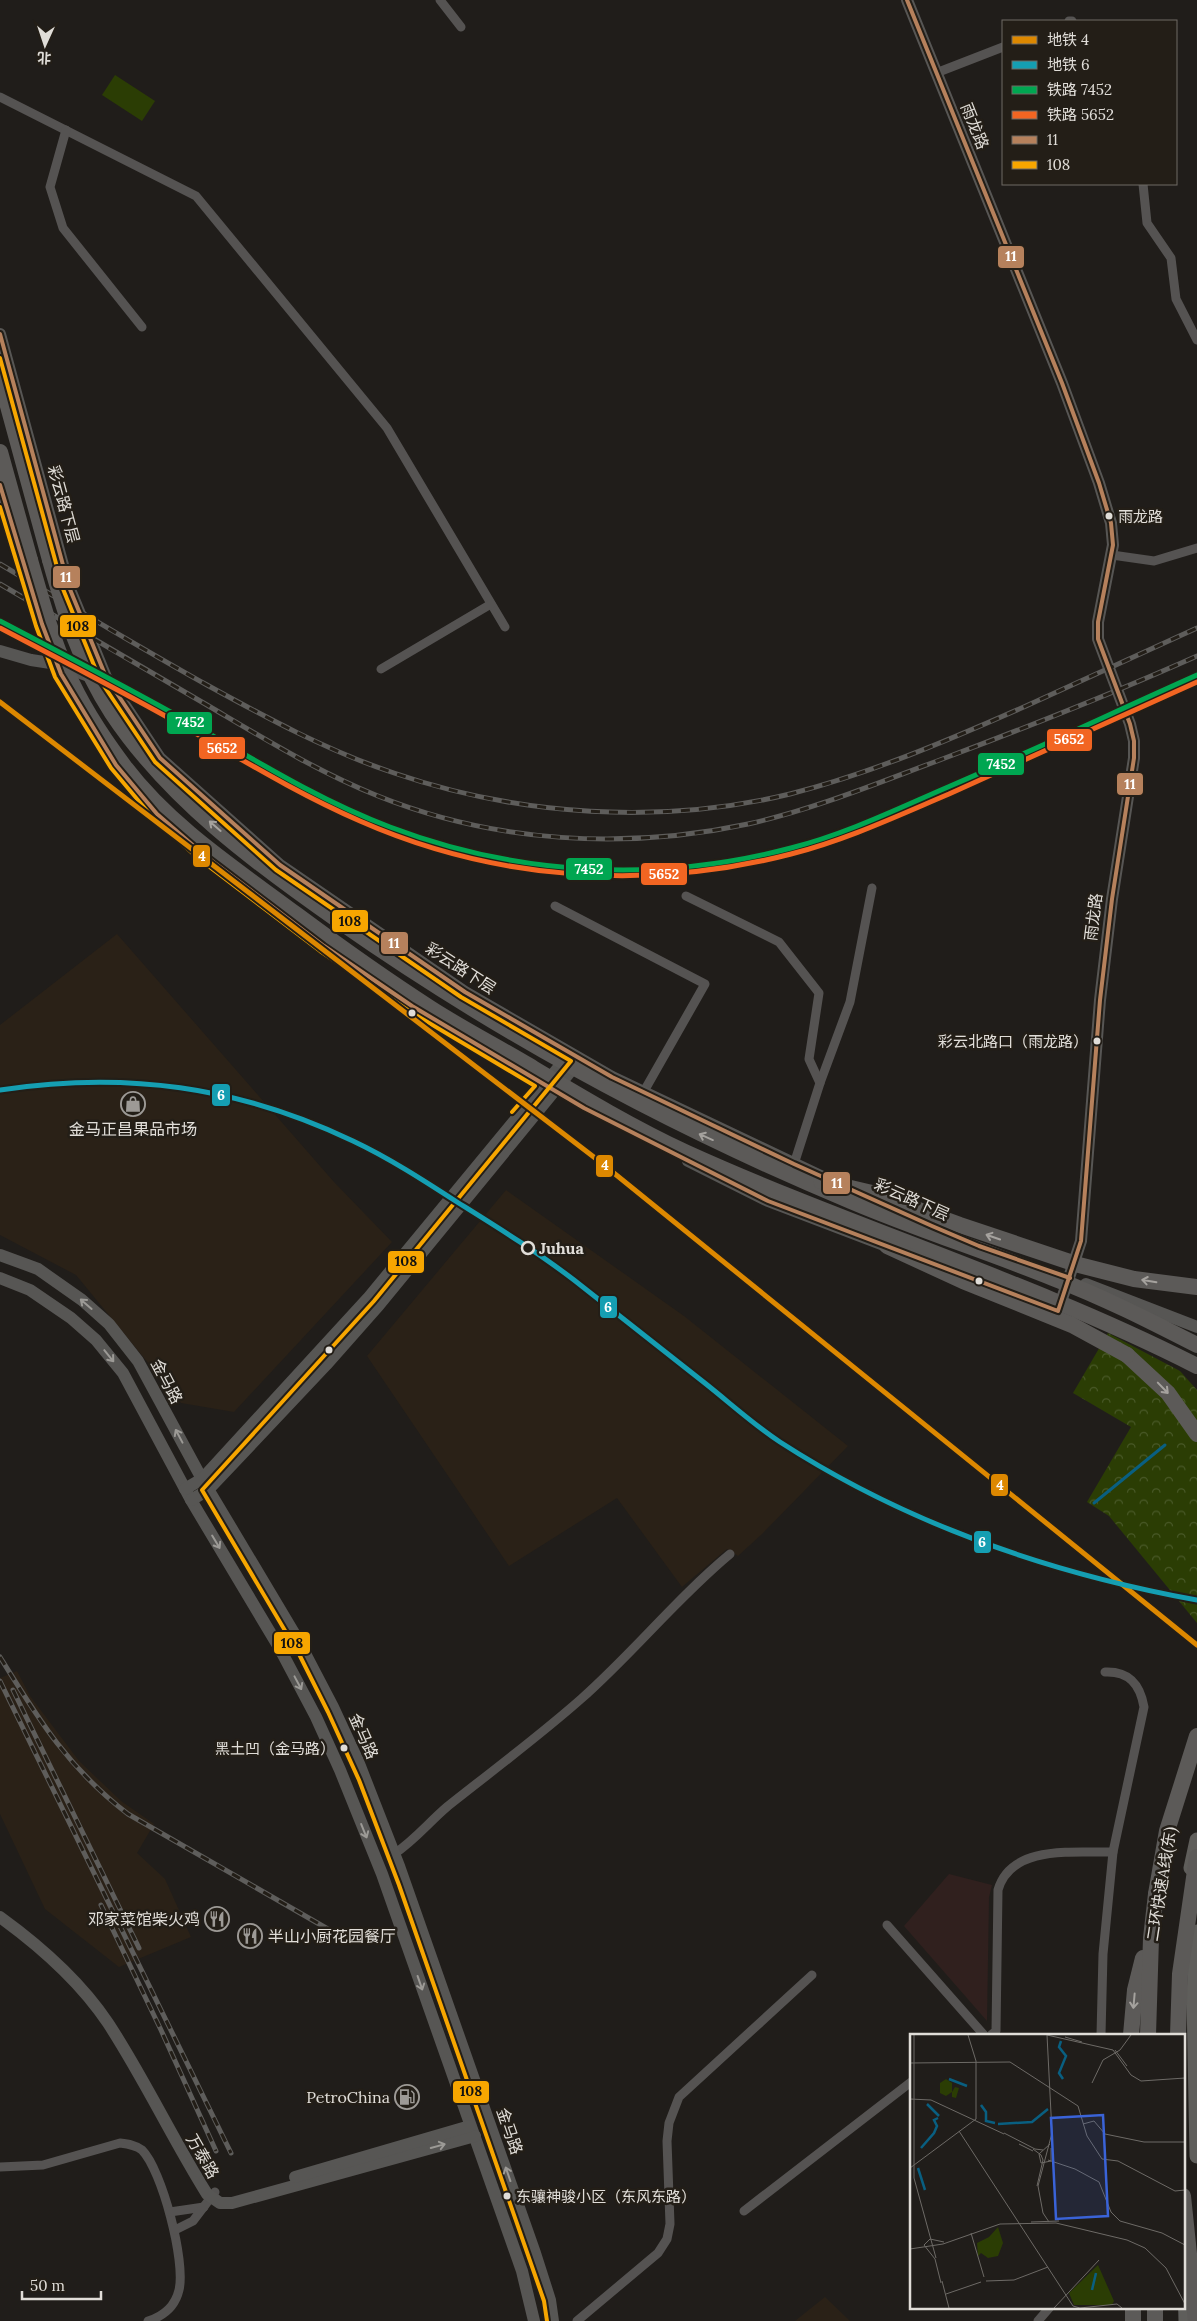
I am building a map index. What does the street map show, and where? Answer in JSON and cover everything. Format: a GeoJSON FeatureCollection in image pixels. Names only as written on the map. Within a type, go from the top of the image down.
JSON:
{"type":"FeatureCollection","features":[{"type":"Feature","properties":{"kind":"highway"},"geometry":{"type":"LineString","coordinates":[[0,377],[66,615],[85,664],[111,712],[145,757],[177,793],[283,882],[407,969],[493,1022],[603,1085],[693,1131],[874,1211],[1085,1291],[1197,1345]]}},
{"type":"Feature","properties":{"kind":"highway"},"geometry":{"type":"LineString","coordinates":[[0,452],[49,625],[68,675],[94,721],[126,768],[168,815],[228,863],[340,947],[433,1010],[601,1109],[683,1151],[878,1232],[1036,1292],[1118,1328],[1197,1366]]}},
{"type":"Feature","properties":{"kind":"highway"},"geometry":{"type":"LineString","coordinates":[[751,1157],[797,1174],[882,1196],[960,1225],[1079,1265],[1134,1279],[1197,1287]]}},
{"type":"Feature","properties":{"kind":"highway"},"geometry":{"type":"LineString","coordinates":[[741,1176],[938,1269],[1072,1325],[1112,1345],[1140,1366],[1168,1393],[1197,1434]]}},
{"type":"Feature","properties":{"kind":"highway","name":"二环快速A线(东)"},"geometry":{"type":"LineString","coordinates":[[1149,2034],[1151,1938],[1156,1894],[1167,1831],[1196,1739],[1197,1730]]}},
{"type":"Feature","properties":{"kind":"highway"},"geometry":{"type":"LineString","coordinates":[[1192,1927],[1197,1857]]}},
{"type":"Feature","properties":{"kind":"highway"},"geometry":{"type":"LineString","coordinates":[[1178,2034],[1180,1974],[1192,1927],[1197,1888]]}},
{"type":"Feature","properties":{"kind":"highway"},"geometry":{"type":"LineString","coordinates":[[1131,2034],[1136,1984],[1151,1938]]}},
{"type":"Feature","properties":{"kind":"highway"},"geometry":{"type":"LineString","coordinates":[[1184,2206],[1196,2321]]}},
{"type":"Feature","properties":{"kind":"highway"},"geometry":{"type":"LineString","coordinates":[[1184,2306],[1185,2321]]}},
{"type":"Feature","properties":{"kind":"highway"},"geometry":{"type":"LineString","coordinates":[[1133,2308],[1133,2321]]}},
{"type":"Feature","properties":{"kind":"highway"},"geometry":{"type":"LineString","coordinates":[[1156,2308],[1157,2321]]}},
{"type":"Feature","properties":{"kind":"main road"},"geometry":{"type":"LineString","coordinates":[[1178,2034],[1180,1948],[1197,1840]]}},
{"type":"Feature","properties":{"kind":"main road"},"geometry":{"type":"LineString","coordinates":[[1192,1927],[1197,2156]]}},
{"type":"Feature","properties":{"kind":"main road"},"geometry":{"type":"LineString","coordinates":[[1184,2268],[1185,2321]]}},
{"type":"Feature","properties":{"kind":"street"},"geometry":{"type":"LineString","coordinates":[[440,0],[461,26]]}},
{"type":"Feature","properties":{"kind":"street","name":"雨龙路"},"geometry":{"type":"LineString","coordinates":[[907,0],[1062,383],[1099,483],[1111,523],[1112,555],[1098,622],[1098,639],[1130,724],[1134,741],[1134,758],[1112,899],[1100,1000],[1081,1241],[1058,1311]]}},
{"type":"Feature","properties":{"kind":"street"},"geometry":{"type":"LineString","coordinates":[[936,73],[1002,47]]}},
{"type":"Feature","properties":{"kind":"street"},"geometry":{"type":"LineString","coordinates":[[0,97],[196,196],[386,428],[506,628]]}},
{"type":"Feature","properties":{"kind":"street"},"geometry":{"type":"LineString","coordinates":[[66,130],[50,187],[63,228],[142,327]]}},
{"type":"Feature","properties":{"kind":"street"},"geometry":{"type":"LineString","coordinates":[[1143,185],[1147,223],[1171,258],[1176,299],[1197,340]]}},
{"type":"Feature","properties":{"kind":"street","name":"彩云路下层"},"geometry":{"type":"LineString","coordinates":[[0,334],[68,587],[110,684],[160,758],[280,865],[465,992],[576,1056],[644,1092],[794,1164],[945,1232],[1197,1327]]}},
{"type":"Feature","properties":{"kind":"street"},"geometry":{"type":"LineString","coordinates":[[0,485],[42,624],[58,664],[84,715],[116,765],[157,814],[203,854],[324,946],[412,1006],[584,1108],[768,1201],[1058,1311],[1167,1356],[1197,1373]]}},
{"type":"Feature","properties":{"kind":"street"},"geometry":{"type":"LineString","coordinates":[[1112,555],[1154,561],[1197,548]]}},
{"type":"Feature","properties":{"kind":"street"},"geometry":{"type":"LineString","coordinates":[[381,669],[491,604]]}},
{"type":"Feature","properties":{"kind":"street"},"geometry":{"type":"LineString","coordinates":[[0,651],[31,660],[58,664],[110,684]]}},
{"type":"Feature","properties":{"kind":"street"},"geometry":{"type":"LineString","coordinates":[[794,1164],[820,1083],[850,1002],[872,888]]}},
{"type":"Feature","properties":{"kind":"street"},"geometry":{"type":"LineString","coordinates":[[686,896],[779,942],[819,992],[809,1059],[820,1083]]}},
{"type":"Feature","properties":{"kind":"street"},"geometry":{"type":"LineString","coordinates":[[555,906],[705,984],[644,1092]]}},
{"type":"Feature","properties":{"kind":"street"},"geometry":{"type":"LineString","coordinates":[[188,1495],[205,1484],[379,1305],[576,1056]]}},
{"type":"Feature","properties":{"kind":"street","name":"金马路"},"geometry":{"type":"LineString","coordinates":[[0,1255],[38,1269],[82,1300],[109,1324],[138,1361],[205,1484],[297,1638],[333,1707],[358,1761],[394,1854],[529,2236],[550,2300],[553,2321]]}},
{"type":"Feature","properties":{"kind":"street"},"geometry":{"type":"LineString","coordinates":[[0,1278],[30,1290],[72,1318],[96,1340],[122,1373],[188,1495],[280,1649],[316,1716],[382,1874],[522,2271],[534,2321]]}},
{"type":"Feature","properties":{"kind":"street"},"geometry":{"type":"LineString","coordinates":[[394,1854],[413,1841],[435,1817],[581,1699],[650,1633],[703,1576],[730,1554]]}},
{"type":"Feature","properties":{"kind":"street"},"geometry":{"type":"LineString","coordinates":[[1101,2034],[1103,1954],[1113,1852],[1144,1707],[1141,1694],[1133,1681],[1119,1671],[1104,1672]]}},
{"type":"Feature","properties":{"kind":"street"},"geometry":{"type":"LineString","coordinates":[[1149,2034],[1153,1955],[1160,1884],[1173,1820],[1196,1739]]}},
{"type":"Feature","properties":{"kind":"street"},"geometry":{"type":"LineString","coordinates":[[993,2034],[996,2031],[998,1890],[1001,1879],[1008,1869],[1020,1861],[1035,1856],[1113,1852]]}},
{"type":"Feature","properties":{"kind":"street","name":"万泰路"},"geometry":{"type":"LineString","coordinates":[[0,1908],[33,1931],[58,1953],[94,1992],[114,2019],[210,2199]]}},
{"type":"Feature","properties":{"kind":"street","name":"万泰路"},"geometry":{"type":"LineString","coordinates":[[0,1917],[28,1937],[52,1959],[88,1997],[108,2023],[210,2199]]}},
{"type":"Feature","properties":{"kind":"street"},"geometry":{"type":"LineString","coordinates":[[887,1925],[979,2033]]}},
{"type":"Feature","properties":{"kind":"street"},"geometry":{"type":"LineString","coordinates":[[577,2321],[658,2253],[667,2239],[670,2224],[667,2141],[669,2123],[679,2097],[812,1975]]}},
{"type":"Feature","properties":{"kind":"street"},"geometry":{"type":"LineString","coordinates":[[744,2211],[910,2083]]}},
{"type":"Feature","properties":{"kind":"street","name":"万泰路"},"geometry":{"type":"LineString","coordinates":[[210,2199],[473,2131]]}},
{"type":"Feature","properties":{"kind":"street"},"geometry":{"type":"LineString","coordinates":[[0,2167],[43,2165],[120,2143],[132,2145],[142,2151],[151,2165],[170,2212],[175,2230],[180,2283],[178,2292],[169,2310],[160,2317],[148,2321]]}},
{"type":"Feature","properties":{"kind":"street"},"geometry":{"type":"LineString","coordinates":[[170,2212],[210,2199]]}},
{"type":"Feature","properties":{"kind":"street"},"geometry":{"type":"LineString","coordinates":[[175,2230],[193,2221],[210,2199]]}},
{"type":"Feature","properties":{"kind":"street"},"geometry":{"type":"LineString","coordinates":[[1041,2320],[1049,2308]]}},
{"type":"Feature","properties":{"kind":"shaded area","name":"金马正昌果品市场"},"geometry":{"type":"Polygon","coordinates":[[[117,934],[334,1182],[392,1242],[234,1412],[181,1403],[76,1275],[0,1235],[0,1025],[117,934]]]}},
{"type":"Feature","properties":{"kind":"shaded area"},"geometry":{"type":"Polygon","coordinates":[[[506,1190],[684,1316],[848,1446],[738,1556],[727,1549],[682,1587],[617,1498],[509,1566],[367,1356],[506,1190]]]}},
{"type":"Feature","properties":{"kind":"shaded area"},"geometry":{"type":"Polygon","coordinates":[[[17,1671],[30,1696],[79,1761],[121,1801],[154,1824],[137,1853],[165,1879],[191,1937],[119,1967],[45,1909],[0,1814],[0,1678],[17,1671]]]}},
{"type":"Feature","properties":{"kind":"shaded area"},"geometry":{"type":"Polygon","coordinates":[[[949,1874],[992,1885],[989,1897],[987,2021],[904,1926],[949,1874]]]}},
{"type":"Feature","properties":{"kind":"shaded area"},"geometry":{"type":"Polygon","coordinates":[[[825,2297],[850,2321],[795,2321],[825,2297]]]}},
{"type":"Feature","properties":{"kind":"green space"},"geometry":{"type":"Polygon","coordinates":[[[115,75],[155,101],[142,121],[102,95],[115,75]]]}},
{"type":"Feature","properties":{"kind":"green space"},"geometry":{"type":"Polygon","coordinates":[[[1108,1333],[1180,1371],[1197,1390],[1197,1623],[1109,1516],[1087,1502],[1131,1427],[1073,1393],[1108,1333]]]}},
{"type":"Feature","properties":{"kind":"waterway"},"geometry":{"type":"LineString","coordinates":[[1094,1503],[1165,1445]]}},
{"type":"Feature","properties":{"kind":"railway"},"geometry":{"type":"LineString","coordinates":[[0,564],[207,685],[275,722],[345,755],[442,788],[490,799],[540,807],[590,811],[641,812],[691,810],[741,804],[821,786],[910,755],[968,731],[1197,628]]}},
{"type":"Feature","properties":{"kind":"railway"},"geometry":{"type":"LineString","coordinates":[[0,584],[270,742],[356,787],[422,812],[468,824],[514,832],[561,837],[608,839],[702,832],[748,824],[798,811],[1009,734],[1197,656]]}},
{"type":"Feature","properties":{"kind":"railway"},"geometry":{"type":"LineString","coordinates":[[0,1657],[56,1742],[71,1761],[107,1797],[128,1814],[347,1940]]}},
{"type":"Feature","properties":{"kind":"railway"},"geometry":{"type":"LineString","coordinates":[[0,1681],[231,2153]]}},
{"type":"Feature","properties":{"kind":"railway"},"geometry":{"type":"LineString","coordinates":[[13,1690],[139,1948]]}},
{"type":"Feature","properties":{"kind":"railway"},"geometry":{"type":"LineString","coordinates":[[101,1905],[216,2151]]}},
{"type":"Feature","properties":{"kind":"metro line","name":"4"},"geometry":{"type":"LineString","coordinates":[[0,702],[599,1161],[1197,1645]]}},
{"type":"Feature","properties":{"kind":"metro line","name":"6"},"geometry":{"type":"LineString","coordinates":[[0,1090],[46,1084],[136,1083],[224,1096],[267,1107],[310,1122],[353,1141],[393,1162],[531,1249],[574,1280],[761,1428],[780,1442],[828,1471],[929,1521],[981,1542],[1087,1575],[1197,1600]]}},
{"type":"Feature","properties":{"kind":"rail line","name":"7452"},"geometry":{"type":"LineString","coordinates":[[0,621],[146,698],[290,780],[364,817],[439,843],[488,856],[538,864],[589,869],[640,870],[690,866],[741,859],[791,848],[832,836],[1011,760],[1197,675]]}},
{"type":"Feature","properties":{"kind":"rail line","name":"5652"},"geometry":{"type":"LineString","coordinates":[[0,628],[138,701],[292,788],[360,821],[412,841],[465,857],[518,868],[573,874],[628,876],[682,873],[737,866],[791,854],[832,842],[949,794],[1197,682]]}},
{"type":"Feature","properties":{"kind":"transit line","name":"11"},"geometry":{"type":"LineString","coordinates":[[0,485],[42,624],[61,674],[116,765],[157,814],[203,854],[324,946],[412,1006],[584,1108],[768,1201],[1058,1311],[1081,1241],[1100,1000],[1112,899],[1134,758],[1134,741],[1130,724],[1098,639],[1098,622],[1113,545],[1111,523],[1099,483],[1062,383],[907,0]]}},
{"type":"Feature","properties":{"kind":"transit line","name":"11"},"geometry":{"type":"LineString","coordinates":[[0,334],[69,587],[106,677],[160,758],[280,865],[465,992],[612,1077],[794,1164],[932,1226],[979,1246],[1070,1278]]}},
{"type":"Feature","properties":{"kind":"transit line","name":"108"},"geometry":{"type":"LineString","coordinates":[[0,358],[63,589],[100,680],[155,762],[276,870],[461,997],[571,1061],[374,1301],[202,1490],[300,1656],[359,1780],[399,1885],[544,2301],[547,2321]]}},
{"type":"Feature","properties":{"kind":"transit line","name":"108"},"geometry":{"type":"LineString","coordinates":[[0,507],[36,626],[55,677],[111,768],[153,818],[199,859],[320,951],[409,1011],[535,1086],[512,1112]]}},
{"type":"Feature","properties":{"kind":"place","name":"雨龙路"},"geometry":{"type":"Point","coordinates":[1109,516]}},
{"type":"Feature","properties":{"kind":"place","name":"彩云北路口（雨龙路）"},"geometry":{"type":"Point","coordinates":[1097,1041]}},
{"type":"Feature","properties":{"kind":"place","name":"金马正昌果品市场"},"geometry":{"type":"Point","coordinates":[133,1104]}},
{"type":"Feature","properties":{"kind":"place","name":"Juhua"},"geometry":{"type":"Point","coordinates":[528,1248]}},
{"type":"Feature","properties":{"kind":"place","name":"黑土凹（金马路）"},"geometry":{"type":"Point","coordinates":[344,1748]}},
{"type":"Feature","properties":{"kind":"place","name":"邓家菜馆柴火鸡"},"geometry":{"type":"Point","coordinates":[217,1919]}},
{"type":"Feature","properties":{"kind":"place","name":"半山小厨花园餐厅"},"geometry":{"type":"Point","coordinates":[250,1936]}},
{"type":"Feature","properties":{"kind":"place","name":"PetroChina"},"geometry":{"type":"Point","coordinates":[407,2097]}},
{"type":"Feature","properties":{"kind":"place","name":"东骧神骏小区（东风东路）"},"geometry":{"type":"Point","coordinates":[507,2196]}}]}
